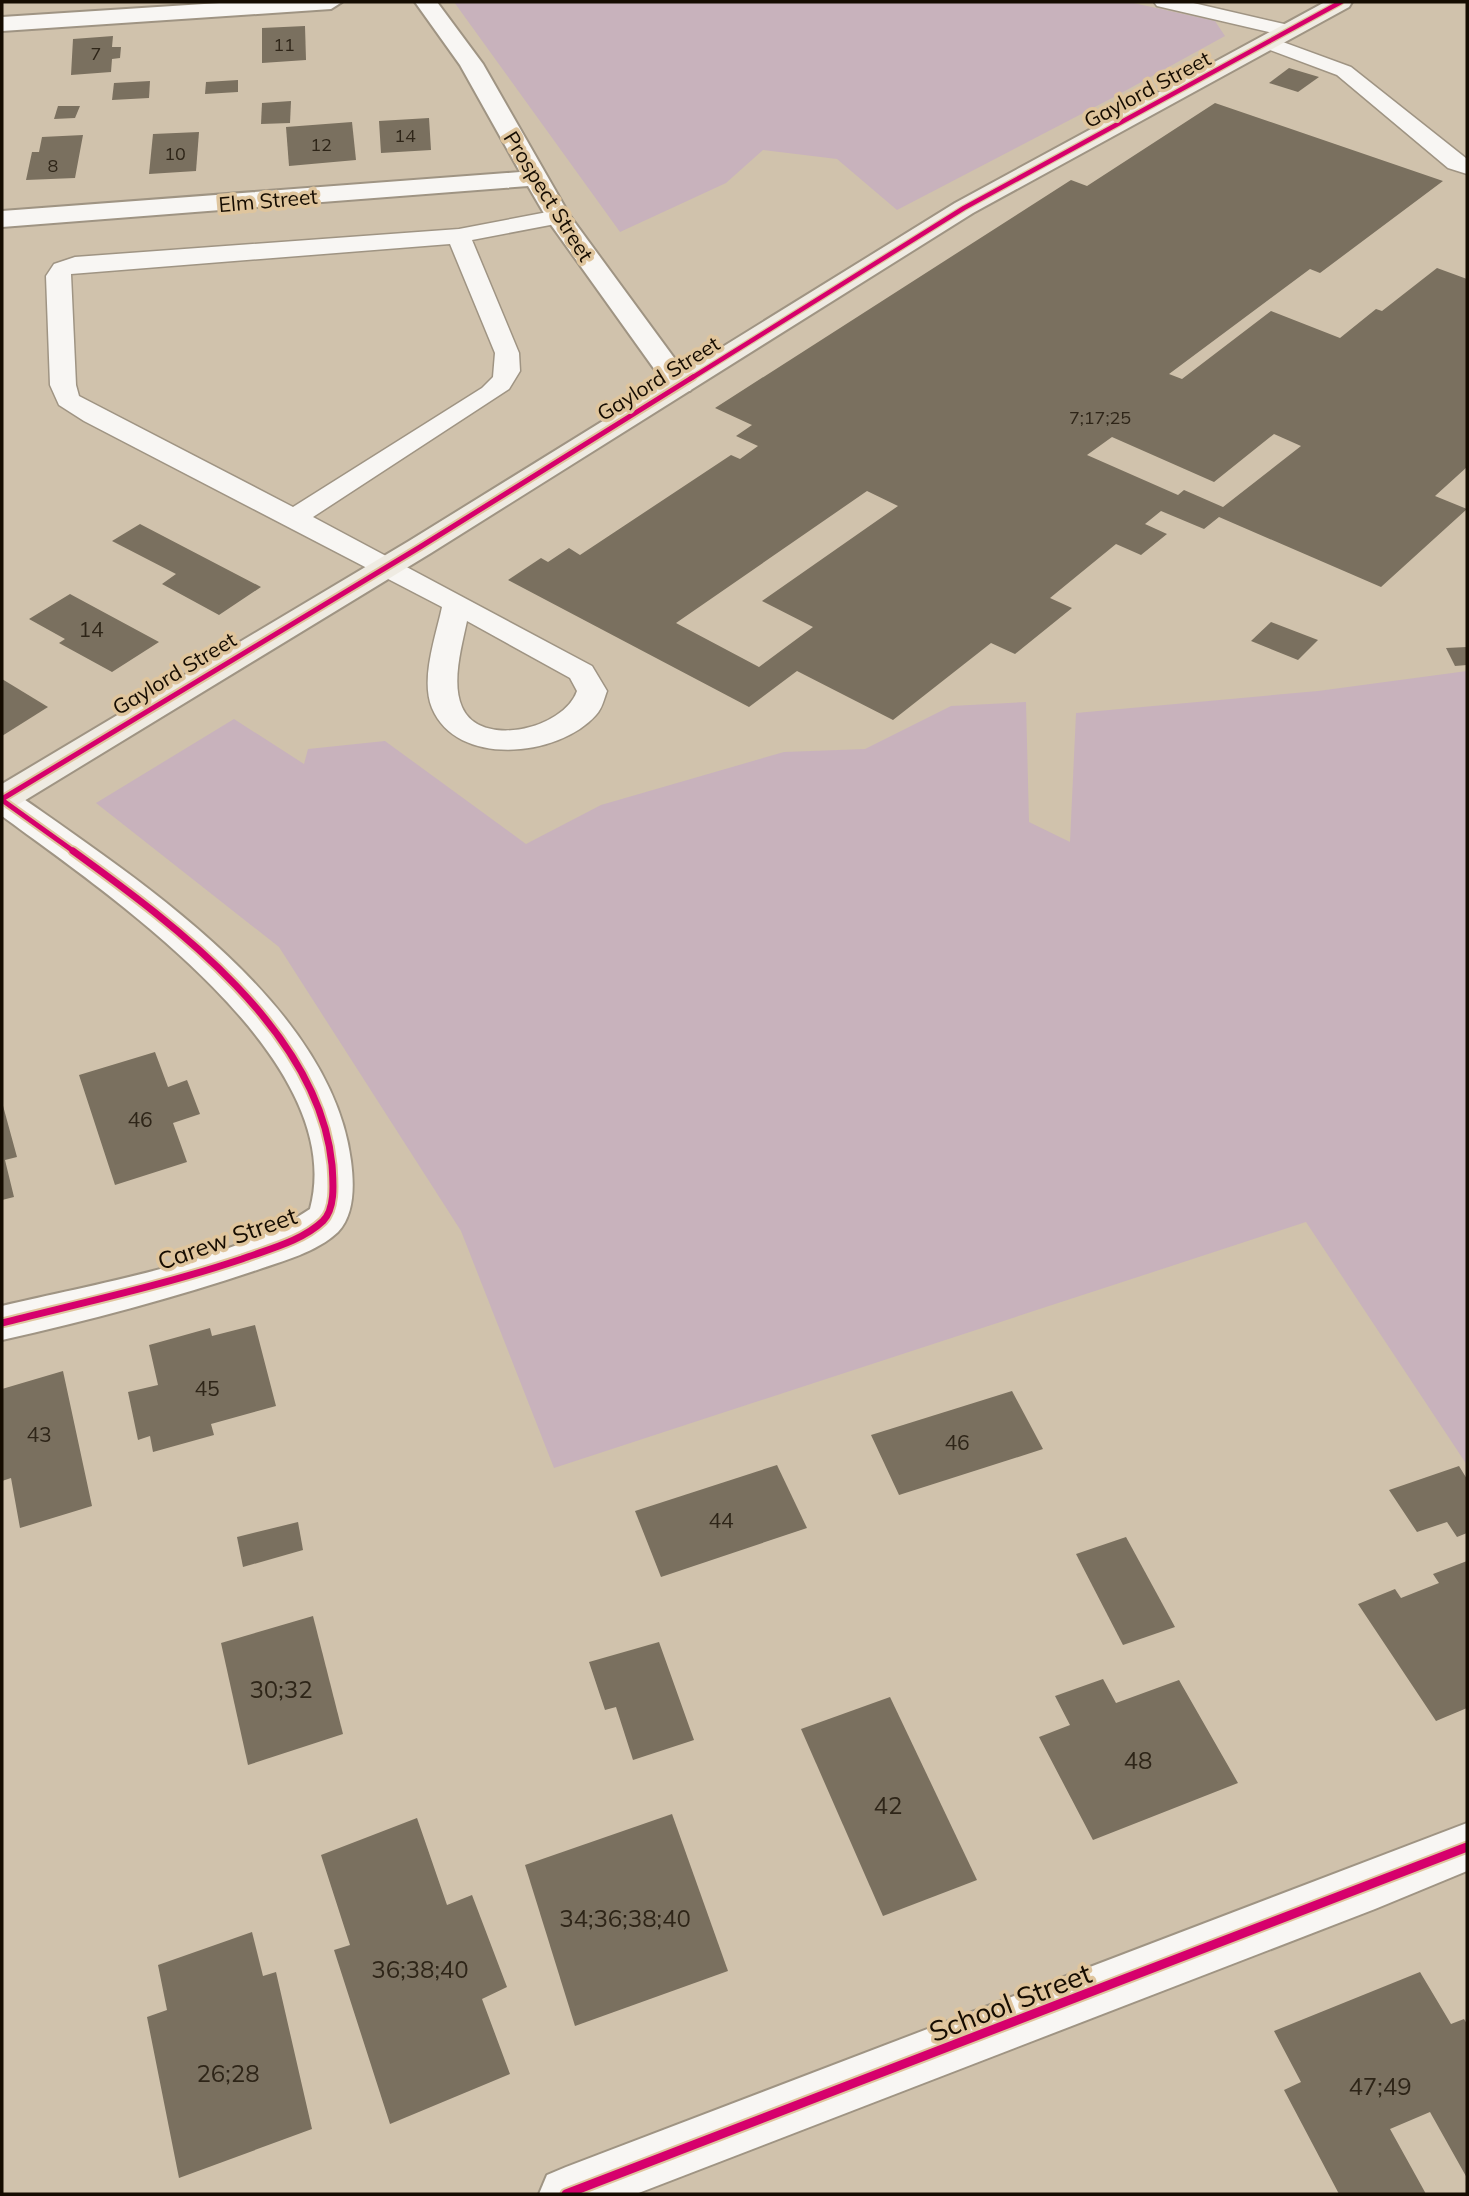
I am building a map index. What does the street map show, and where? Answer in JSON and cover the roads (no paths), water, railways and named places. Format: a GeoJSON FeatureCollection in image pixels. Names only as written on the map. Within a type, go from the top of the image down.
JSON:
{"type":"FeatureCollection","features":[{"type":"Feature","properties":{"kind":"street"},"geometry":{"type":"LineString","coordinates":[[2,24],[331,2]]}},
{"type":"Feature","properties":{"kind":"street","name":"Prospect Street"},"geometry":{"type":"LineString","coordinates":[[426,2],[471,64],[558,217],[680,385]]}},
{"type":"Feature","properties":{"kind":"street","name":"Gaylord Street"},"geometry":{"type":"LineString","coordinates":[[2,800],[388,566],[1013,179],[1341,2]]}},
{"type":"Feature","properties":{"kind":"street","name":"Elm Street"},"geometry":{"type":"LineString","coordinates":[[2,219],[534,178]]}},
{"type":"Feature","properties":{"kind":"street","name":"Carew Street"},"geometry":{"type":"LineString","coordinates":[[2,800],[164,922],[246,998],[281,1041],[304,1080],[324,1122],[332,1169],[331,1204],[325,1220],[302,1236],[206,1269],[2,1323]]}},
{"type":"Feature","properties":{"kind":"street","name":"School Street"},"geometry":{"type":"LineString","coordinates":[[566,2194],[1362,1890],[1467,1847]]}},
{"type":"Feature","properties":{"kind":"lane"},"geometry":{"type":"LineString","coordinates":[[1164,2],[1279,37],[1344,71],[1456,163],[1467,167]]}},
{"type":"Feature","properties":{"kind":"lane"},"geometry":{"type":"LineString","coordinates":[[456,606],[444,694],[453,719],[465,729],[503,739],[540,737],[571,724],[589,700],[588,679],[509,630],[456,606],[388,566],[93,416],[68,400],[63,385],[58,276],[62,269],[110,261],[459,236],[558,217]]}},
{"type":"Feature","properties":{"kind":"lane"},"geometry":{"type":"LineString","coordinates":[[294,518],[491,393],[505,380],[511,368],[508,353],[459,236]]}}]}
